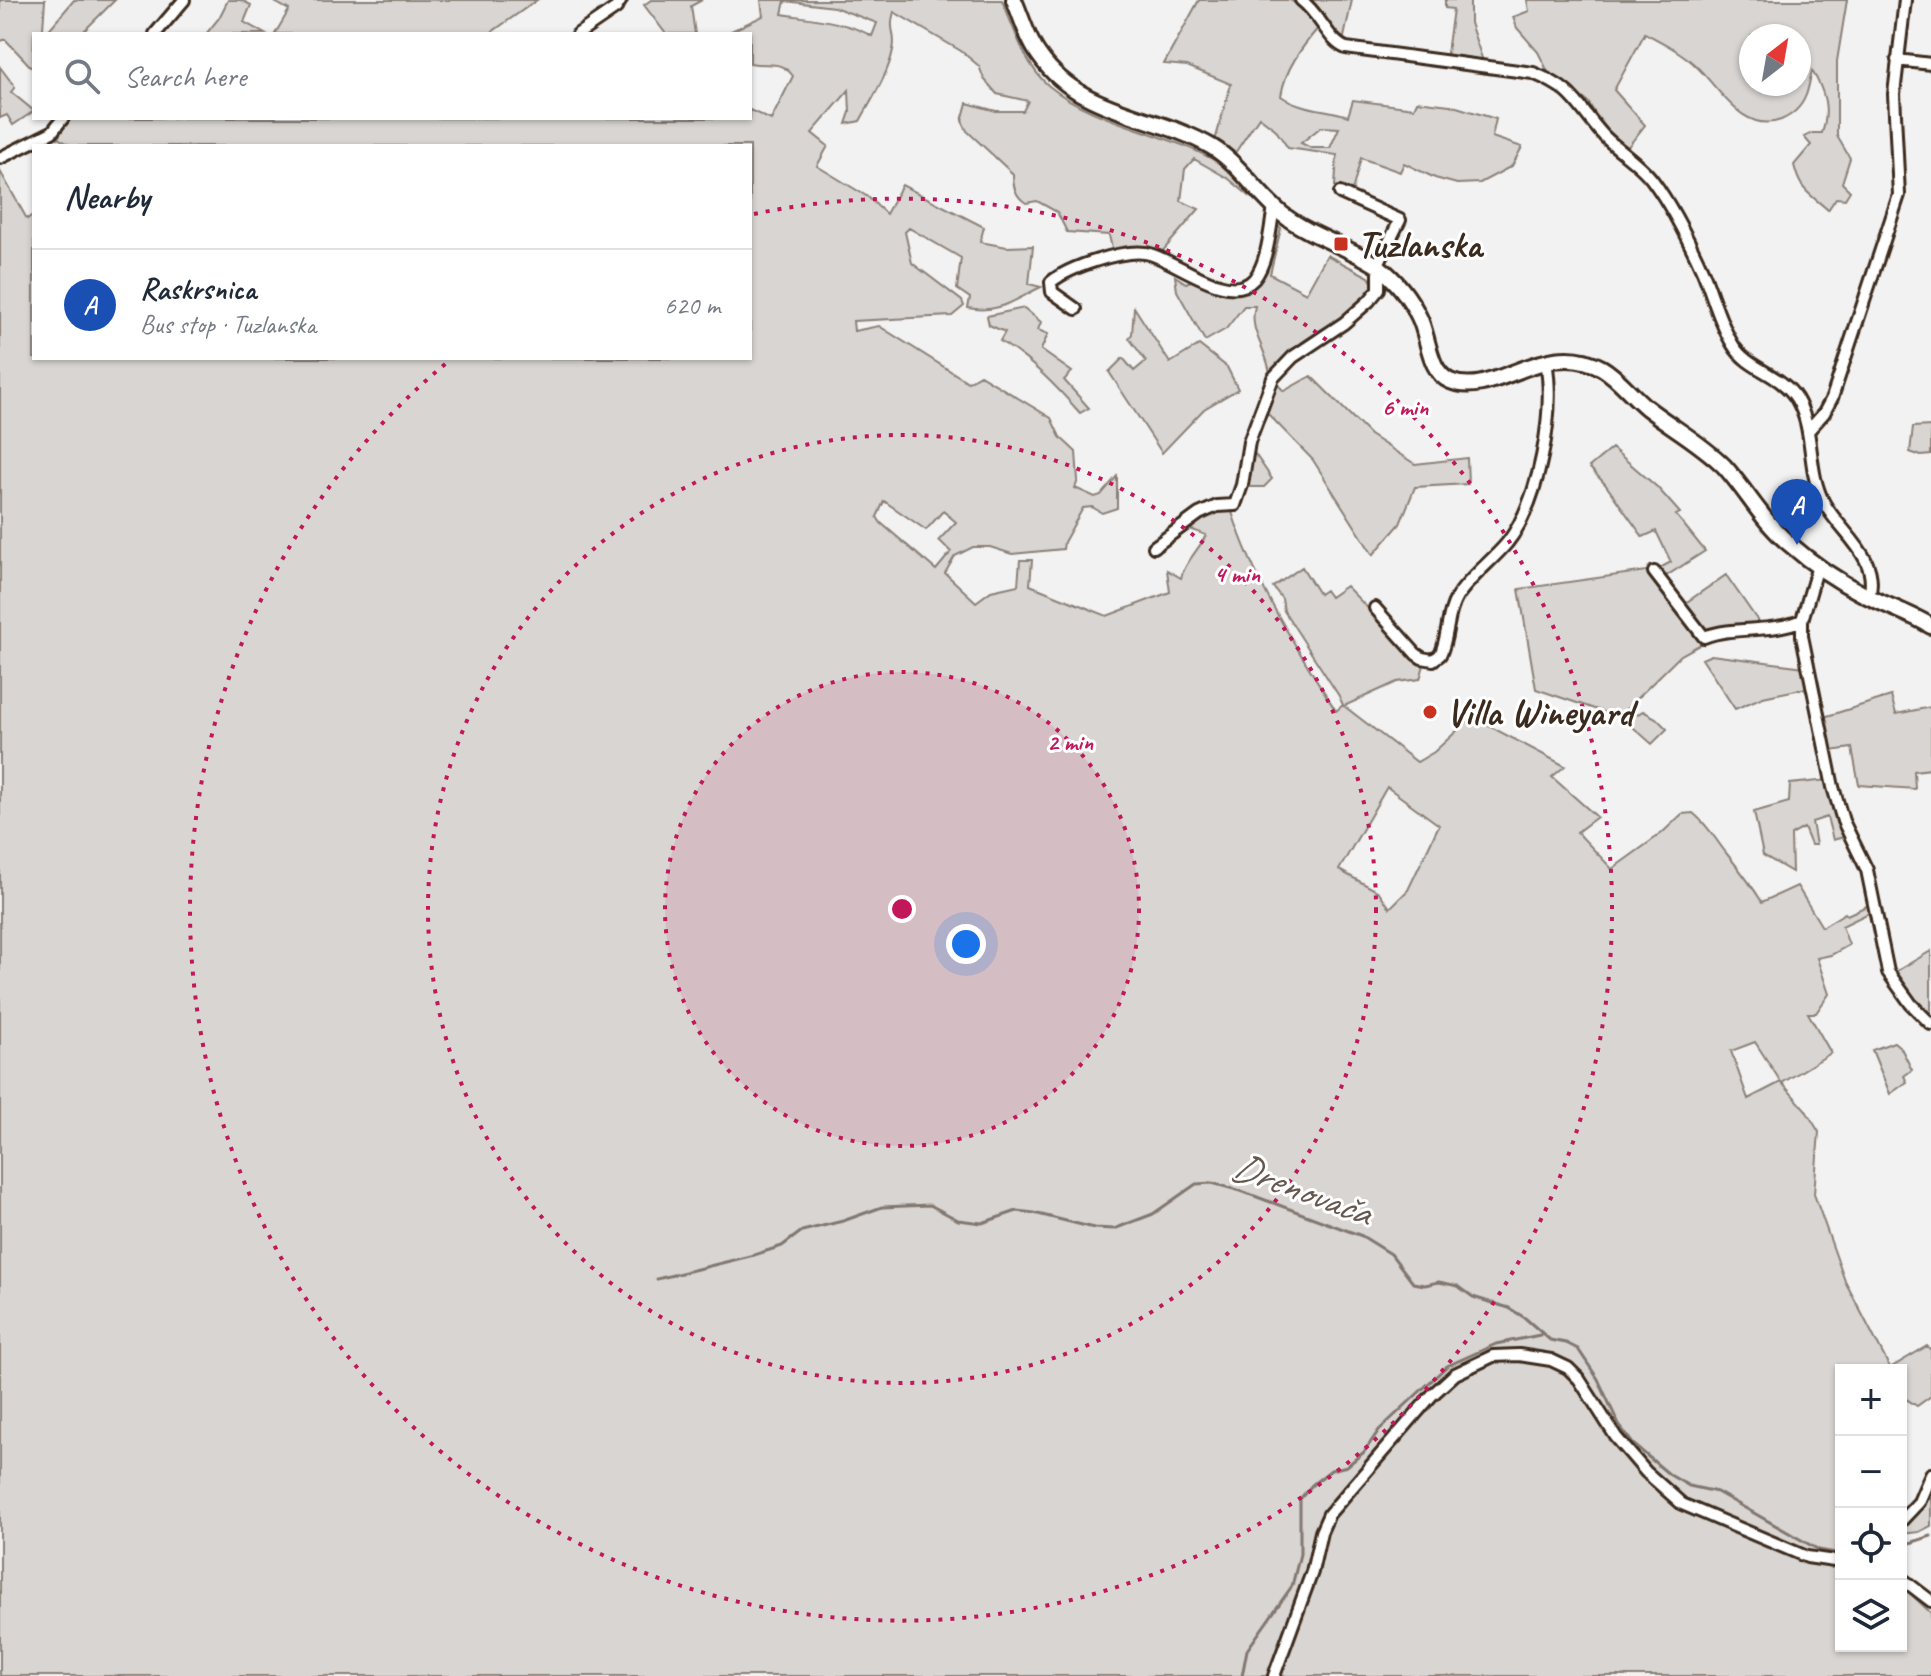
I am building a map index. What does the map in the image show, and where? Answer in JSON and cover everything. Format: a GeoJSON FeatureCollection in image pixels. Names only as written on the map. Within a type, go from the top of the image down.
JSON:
{"type":"FeatureCollection","features":[{"type":"Feature","properties":{"kind":"street"},"geometry":{"type":"LineString","coordinates":[[157,32],[184,0]]}},
{"type":"Feature","properties":{"kind":"street"},"geometry":{"type":"LineString","coordinates":[[581,32],[616,8],[621,0]]}},
{"type":"Feature","properties":{"kind":"street"},"geometry":{"type":"LineString","coordinates":[[1014,0],[1038,54],[1069,87],[1108,108],[1166,127],[1212,147],[1227,158],[1274,207],[1307,230],[1378,267],[1412,304],[1425,329],[1436,368],[1447,380],[1468,385],[1546,361],[1574,359],[1604,369],[1647,408],[1697,442],[1725,468],[1768,524],[1818,566],[1869,597],[1931,626]]}},
{"type":"Feature","properties":{"kind":"street"},"geometry":{"type":"LineString","coordinates":[[1301,0],[1314,9],[1332,40],[1346,48],[1533,73],[1561,86],[1574,97],[1605,136],[1652,180],[1670,207],[1702,270],[1733,344],[1745,362],[1783,383],[1804,413],[1814,473],[1823,503],[1869,565],[1869,597]]}},
{"type":"Feature","properties":{"kind":"street"},"geometry":{"type":"LineString","coordinates":[[1809,430],[1832,398],[1899,195],[1894,145],[1897,60],[1905,0]]}},
{"type":"Feature","properties":{"kind":"street"},"geometry":{"type":"LineString","coordinates":[[1897,60],[1931,64]]}},
{"type":"Feature","properties":{"kind":"street"},"geometry":{"type":"LineString","coordinates":[[0,158],[52,132],[61,120]]}},
{"type":"Feature","properties":{"kind":"street"},"geometry":{"type":"LineString","coordinates":[[1154,547],[1199,514],[1220,506],[1235,505],[1242,485],[1249,442],[1273,378],[1293,357],[1344,323],[1379,289],[1378,267],[1400,220],[1340,193]]}},
{"type":"Feature","properties":{"kind":"street"},"geometry":{"type":"LineString","coordinates":[[1076,309],[1052,292],[1051,282],[1062,273],[1128,253],[1161,257],[1219,285],[1238,287],[1248,284],[1261,263],[1274,207]]}},
{"type":"Feature","properties":{"kind":"street"},"geometry":{"type":"LineString","coordinates":[[1375,608],[1422,658],[1433,660],[1440,655],[1456,599],[1506,544],[1532,499],[1542,453],[1546,361]]}},
{"type":"Feature","properties":{"kind":"street"},"geometry":{"type":"LineString","coordinates":[[1818,566],[1802,620],[1802,636],[1833,787],[1843,821],[1867,870],[1888,972],[1911,1004],[1931,1024]]}},
{"type":"Feature","properties":{"kind":"street"},"geometry":{"type":"LineString","coordinates":[[1654,572],[1704,637],[1729,631],[1782,627],[1802,620]]}},
{"type":"Feature","properties":{"kind":"street"},"geometry":{"type":"LineString","coordinates":[[1274,1676],[1312,1572],[1321,1532],[1329,1514],[1432,1395],[1455,1374],[1493,1356],[1519,1355],[1551,1360],[1568,1368],[1579,1379],[1616,1437],[1646,1472],[1682,1504],[1807,1557],[1835,1561]]}},
{"type":"Feature","properties":{"kind":"street"},"geometry":{"type":"LineString","coordinates":[[1907,1515],[1919,1502],[1931,1474]]}},
{"type":"Feature","properties":{"kind":"street"},"geometry":{"type":"LineString","coordinates":[[1904,1580],[1931,1601]]}},
{"type":"Feature","properties":{"kind":"shaded area"},"geometry":{"type":"Polygon","coordinates":[[[0,0],[45,0],[43,29],[47,32],[32,32],[32,68],[5,39],[0,42],[0,0]]]}},
{"type":"Feature","properties":{"kind":"shaded area"},"geometry":{"type":"Polygon","coordinates":[[[74,0],[115,0],[83,32],[47,32],[74,0]]]}},
{"type":"Feature","properties":{"kind":"shaded area"},"geometry":{"type":"Polygon","coordinates":[[[228,0],[241,0],[251,5],[244,22],[262,32],[208,32],[228,0]]]}},
{"type":"Feature","properties":{"kind":"shaded area"},"geometry":{"type":"Polygon","coordinates":[[[271,0],[537,0],[492,32],[276,32],[289,10],[271,0]]]}},
{"type":"Feature","properties":{"kind":"shaded area"},"geometry":{"type":"Polygon","coordinates":[[[651,0],[702,0],[691,6],[695,32],[664,32],[644,5],[651,0]]]}},
{"type":"Feature","properties":{"kind":"shaded area"},"geometry":{"type":"Polygon","coordinates":[[[761,0],[1002,0],[1033,68],[1049,86],[1111,120],[1201,153],[1222,165],[1265,209],[1229,179],[1194,159],[1185,169],[1181,201],[1199,209],[1161,253],[1113,253],[1109,235],[1067,232],[1057,212],[1037,201],[1026,203],[1019,197],[1013,174],[967,131],[962,121],[967,103],[996,111],[1023,111],[1028,101],[997,94],[984,79],[979,66],[961,51],[894,12],[893,50],[879,87],[860,121],[846,124],[850,112],[849,90],[812,133],[828,146],[817,166],[868,197],[886,214],[902,185],[984,227],[980,242],[1007,247],[1033,246],[1029,284],[1041,287],[998,307],[968,308],[970,298],[957,289],[961,258],[909,228],[905,232],[912,263],[962,301],[964,306],[952,316],[853,321],[854,331],[879,326],[968,382],[980,375],[1051,418],[1060,437],[1076,452],[1078,480],[1075,488],[1095,497],[1101,495],[1117,476],[1117,508],[1102,513],[1092,507],[1083,508],[1063,549],[1012,554],[990,547],[973,547],[955,556],[945,573],[976,602],[991,591],[1018,585],[1020,560],[1032,560],[1030,585],[1107,616],[1170,592],[1167,570],[1181,578],[1206,535],[1185,527],[1220,509],[1232,512],[1264,590],[1336,711],[1343,705],[1339,696],[1284,611],[1282,599],[1273,587],[1302,567],[1319,594],[1325,590],[1330,597],[1346,586],[1424,665],[1420,679],[1397,682],[1344,706],[1417,762],[1434,752],[1472,717],[1565,766],[1552,777],[1597,817],[1577,832],[1612,869],[1662,833],[1682,814],[1693,813],[1708,828],[1762,902],[1797,886],[1822,927],[1845,913],[1847,915],[1869,905],[1871,912],[1842,926],[1849,945],[1831,955],[1817,958],[1829,994],[1816,1013],[1808,1013],[1831,1053],[1782,1083],[1805,1109],[1819,1132],[1814,1194],[1845,1281],[1888,1364],[1835,1364],[1835,1652],[1907,1652],[1907,1591],[1931,1613],[1931,1676],[0,1676],[0,171],[27,219],[32,215],[32,360],[752,360],[752,144],[68,144],[58,138],[68,120],[752,120],[752,111],[771,120],[793,76],[778,65],[752,63],[752,32],[729,32],[763,16],[761,0]],[[785,1],[782,14],[840,24],[872,36],[877,23],[834,7],[785,1]],[[884,501],[877,517],[881,523],[936,570],[951,552],[939,540],[956,522],[943,511],[926,530],[884,501]],[[1387,787],[1339,870],[1379,892],[1390,908],[1408,890],[1439,825],[1387,787]],[[1755,1042],[1731,1051],[1748,1099],[1781,1082],[1755,1042]]]}},
{"type":"Feature","properties":{"kind":"shaded area"},"geometry":{"type":"Polygon","coordinates":[[[1199,0],[1290,0],[1319,27],[1290,68],[1281,96],[1305,106],[1348,116],[1353,100],[1414,108],[1417,101],[1450,105],[1496,119],[1492,137],[1522,147],[1512,166],[1480,183],[1457,184],[1435,178],[1404,163],[1400,172],[1361,158],[1352,191],[1335,186],[1337,155],[1288,148],[1275,129],[1259,117],[1233,156],[1215,141],[1231,84],[1187,66],[1164,64],[1199,0]],[[1321,127],[1301,143],[1311,148],[1330,148],[1339,128],[1321,127]]]}},
{"type":"Feature","properties":{"kind":"shaded area"},"geometry":{"type":"Polygon","coordinates":[[[1311,0],[1352,0],[1343,42],[1320,10],[1311,0]]]}},
{"type":"Feature","properties":{"kind":"shaded area"},"geometry":{"type":"Polygon","coordinates":[[[1445,0],[1470,0],[1470,23],[1484,64],[1446,60],[1453,9],[1445,8],[1445,0]]]}},
{"type":"Feature","properties":{"kind":"shaded area"},"geometry":{"type":"Polygon","coordinates":[[[1527,0],[1847,0],[1837,61],[1837,136],[1850,158],[1842,183],[1850,191],[1845,199],[1836,198],[1828,210],[1806,191],[1796,174],[1794,165],[1811,145],[1804,137],[1822,133],[1826,116],[1823,93],[1812,71],[1811,75],[1811,24],[1739,24],[1739,96],[1806,96],[1789,116],[1767,123],[1755,121],[1733,107],[1697,67],[1645,33],[1614,90],[1645,125],[1627,148],[1611,139],[1588,102],[1549,74],[1538,52],[1517,28],[1513,17],[1529,11],[1527,0]]]}},
{"type":"Feature","properties":{"kind":"shaded area"},"geometry":{"type":"Polygon","coordinates":[[[0,67],[15,87],[11,92],[32,112],[13,125],[7,115],[0,118],[0,67]]]}},
{"type":"Feature","properties":{"kind":"shaded area"},"geometry":{"type":"Polygon","coordinates":[[[1274,222],[1281,228],[1270,274],[1306,293],[1327,255],[1369,277],[1374,285],[1358,307],[1304,341],[1270,374],[1254,324],[1255,306],[1244,306],[1226,329],[1205,341],[1177,291],[1175,276],[1186,283],[1195,279],[1214,289],[1249,290],[1264,270],[1274,222]]]}},
{"type":"Feature","properties":{"kind":"shaded area"},"geometry":{"type":"Polygon","coordinates":[[[1134,307],[1170,363],[1199,345],[1227,367],[1238,389],[1204,409],[1162,453],[1109,372],[1123,358],[1134,371],[1146,361],[1129,338],[1134,307]]]}},
{"type":"Feature","properties":{"kind":"shaded area"},"geometry":{"type":"Polygon","coordinates":[[[1024,308],[1041,322],[1038,330],[1048,334],[1041,350],[1072,372],[1064,380],[1089,408],[1080,413],[1043,374],[1000,341],[1005,332],[989,325],[987,316],[1024,308]]]}},
{"type":"Feature","properties":{"kind":"shaded area"},"geometry":{"type":"Polygon","coordinates":[[[1311,376],[1370,435],[1415,464],[1467,458],[1468,484],[1415,487],[1400,524],[1373,555],[1313,460],[1265,411],[1275,382],[1284,391],[1311,376]]]}},
{"type":"Feature","properties":{"kind":"shaded area"},"geometry":{"type":"Polygon","coordinates":[[[1931,426],[1931,455],[1921,456],[1910,452],[1913,427],[1931,426]]]}},
{"type":"Feature","properties":{"kind":"shaded area"},"geometry":{"type":"Polygon","coordinates":[[[1251,448],[1272,479],[1264,487],[1247,487],[1251,448]]]}},
{"type":"Feature","properties":{"kind":"shaded area"},"geometry":{"type":"Polygon","coordinates":[[[1612,448],[1657,487],[1680,513],[1676,515],[1705,551],[1663,578],[1658,569],[1671,562],[1656,531],[1643,537],[1589,467],[1612,448]]]}},
{"type":"Feature","properties":{"kind":"shaded area"},"geometry":{"type":"Polygon","coordinates":[[[1646,571],[1703,643],[1681,655],[1618,717],[1536,689],[1519,589],[1646,571]]]}},
{"type":"Feature","properties":{"kind":"shaded area"},"geometry":{"type":"Polygon","coordinates":[[[1726,575],[1760,624],[1704,630],[1684,604],[1726,575]]]}},
{"type":"Feature","properties":{"kind":"shaded area"},"geometry":{"type":"Polygon","coordinates":[[[1711,655],[1805,667],[1811,687],[1763,697],[1735,709],[1702,659],[1711,655]]]}},
{"type":"Feature","properties":{"kind":"shaded area"},"geometry":{"type":"Polygon","coordinates":[[[1891,696],[1896,714],[1931,707],[1931,769],[1914,771],[1915,789],[1859,785],[1852,748],[1831,751],[1824,717],[1891,696]]]}},
{"type":"Feature","properties":{"kind":"shaded area"},"geometry":{"type":"Polygon","coordinates":[[[1643,711],[1667,729],[1652,744],[1626,721],[1643,711]]]}},
{"type":"Feature","properties":{"kind":"shaded area"},"geometry":{"type":"Polygon","coordinates":[[[1828,780],[1836,814],[1847,836],[1833,840],[1827,817],[1812,822],[1816,845],[1811,845],[1804,828],[1791,835],[1792,872],[1763,855],[1754,812],[1789,802],[1790,784],[1828,780]]]}},
{"type":"Feature","properties":{"kind":"shaded area"},"geometry":{"type":"Polygon","coordinates":[[[1931,951],[1931,1019],[1912,999],[1895,972],[1931,951]]]}},
{"type":"Feature","properties":{"kind":"shaded area"},"geometry":{"type":"Polygon","coordinates":[[[1894,1042],[1901,1048],[1912,1070],[1904,1076],[1907,1082],[1890,1094],[1872,1050],[1894,1042]]]}},
{"type":"Feature","properties":{"kind":"shaded area"},"geometry":{"type":"Polygon","coordinates":[[[1927,1346],[1931,1350],[1931,1396],[1917,1406],[1907,1400],[1907,1364],[1897,1364],[1927,1346]]]}},
{"type":"Feature","properties":{"kind":"shaded area"},"geometry":{"type":"Polygon","coordinates":[[[1931,1495],[1931,1526],[1907,1533],[1907,1524],[1931,1495]]]}},
{"type":"Feature","properties":{"kind":"waterway","name":"Drenovača"},"geometry":{"type":"LineString","coordinates":[[657,1279],[754,1255],[782,1246],[802,1231],[882,1207],[930,1205],[958,1220],[982,1223],[1017,1211],[1094,1228],[1114,1229],[1153,1214],[1196,1184],[1212,1183],[1362,1236],[1391,1254],[1413,1283],[1425,1285],[1439,1282],[1458,1286],[1473,1297],[1509,1308],[1550,1340],[1578,1349],[1598,1379],[1619,1425],[1633,1444],[1670,1475],[1689,1486],[1717,1492],[1819,1550],[1835,1553]]}},
{"type":"Feature","properties":{"kind":"waterway"},"geometry":{"type":"LineString","coordinates":[[1242,1676],[1247,1650],[1292,1586],[1300,1554],[1300,1499],[1312,1485],[1331,1470],[1347,1466],[1364,1452],[1379,1430],[1447,1366],[1496,1344],[1540,1335]]}},
{"type":"Feature","properties":{"kind":"waterway","name":"Drenovača"},"geometry":{"type":"LineString","coordinates":[[1907,1544],[1931,1536]]}},
{"type":"Feature","properties":{"kind":"place","name":"Tuzlanska"},"geometry":{"type":"Point","coordinates":[1341,244]}},
{"type":"Feature","properties":{"kind":"place","name":"Raskrsnica"},"geometry":{"type":"Point","coordinates":[1797,545]}},
{"type":"Feature","properties":{"kind":"place","name":"Villa Wineyard"},"geometry":{"type":"Point","coordinates":[1430,712]}}]}
